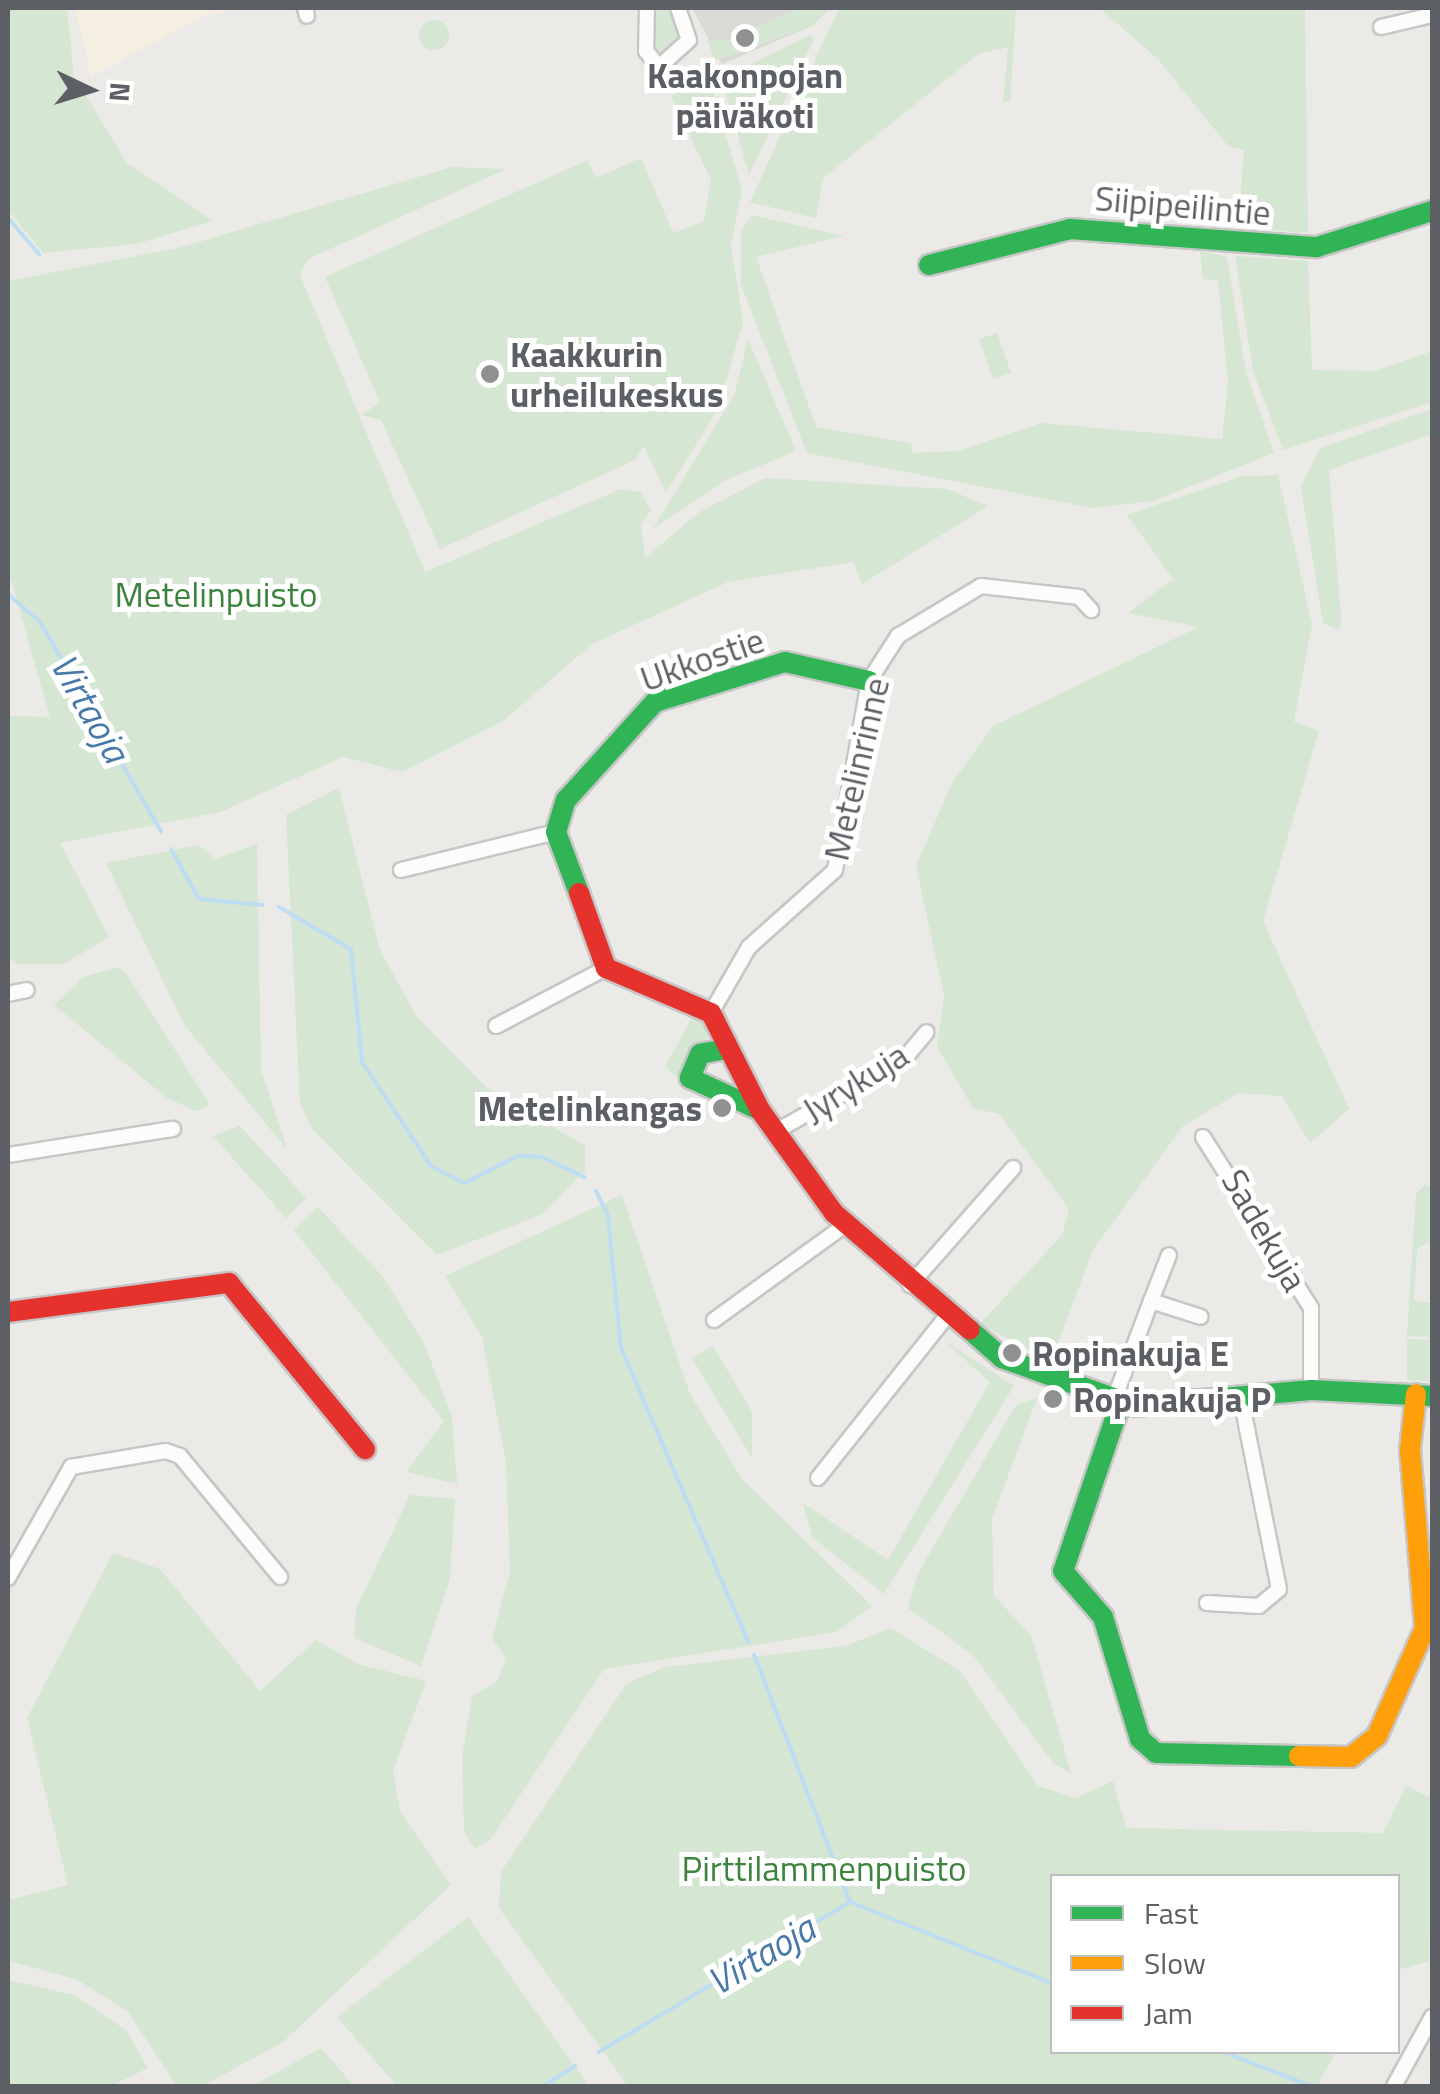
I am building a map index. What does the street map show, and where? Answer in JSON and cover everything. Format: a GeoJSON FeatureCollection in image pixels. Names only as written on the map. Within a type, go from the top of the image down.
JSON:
{"type":"FeatureCollection","features":[{"type":"Feature","properties":{"kind":"street"},"geometry":{"type":"LineString","coordinates":[[647,8],[646,50],[659,66],[689,40],[678,8]]}},
{"type":"Feature","properties":{"kind":"street"},"geometry":{"type":"LineString","coordinates":[[1381,27],[1432,15]]}},
{"type":"Feature","properties":{"kind":"street","name":"Siipipeilintie"},"geometry":{"type":"LineString","coordinates":[[929,265],[1070,229],[1317,247],[1432,212]]}},
{"type":"Feature","properties":{"kind":"street","name":"Metelinrinne"},"geometry":{"type":"LineString","coordinates":[[711,1013],[749,947],[838,863],[869,681],[898,636],[982,586],[1079,597],[1091,610]]}},
{"type":"Feature","properties":{"kind":"street","name":"Ukkostie"},"geometry":{"type":"LineString","coordinates":[[556,832],[566,800],[655,702],[785,662],[869,681]]}},
{"type":"Feature","properties":{"kind":"street"},"geometry":{"type":"LineString","coordinates":[[402,870],[556,832],[606,968],[711,1013],[760,1110],[780,1129],[845,1225],[946,1317],[1002,1358],[1117,1403],[1241,1398],[1311,1390],[1424,1395],[1410,1450],[1426,1628],[1377,1736],[1351,1757],[1156,1753],[1140,1739],[1103,1617],[1062,1571],[1117,1403],[1151,1302],[1169,1255]]}},
{"type":"Feature","properties":{"kind":"street"},"geometry":{"type":"LineString","coordinates":[[496,1026],[606,968]]}},
{"type":"Feature","properties":{"kind":"street"},"geometry":{"type":"LineString","coordinates":[[8,994],[27,990]]}},
{"type":"Feature","properties":{"kind":"street","name":"Jyrykuja"},"geometry":{"type":"LineString","coordinates":[[780,1129],[904,1059],[926,1032]]}},
{"type":"Feature","properties":{"kind":"street"},"geometry":{"type":"LineString","coordinates":[[727,1049],[700,1054],[690,1078],[760,1110]]}},
{"type":"Feature","properties":{"kind":"street"},"geometry":{"type":"LineString","coordinates":[[8,1155],[173,1130]]}},
{"type":"Feature","properties":{"kind":"street","name":"Sadekuja"},"geometry":{"type":"LineString","coordinates":[[1203,1137],[1310,1308],[1311,1390]]}},
{"type":"Feature","properties":{"kind":"street"},"geometry":{"type":"LineString","coordinates":[[910,1285],[1013,1168]]}},
{"type":"Feature","properties":{"kind":"street"},"geometry":{"type":"LineString","coordinates":[[714,1320],[845,1225]]}},
{"type":"Feature","properties":{"kind":"street"},"geometry":{"type":"LineString","coordinates":[[8,1312],[229,1282],[366,1449]]}},
{"type":"Feature","properties":{"kind":"street"},"geometry":{"type":"LineString","coordinates":[[1151,1302],[1201,1317]]}},
{"type":"Feature","properties":{"kind":"street"},"geometry":{"type":"LineString","coordinates":[[818,1478],[946,1317]]}},
{"type":"Feature","properties":{"kind":"street"},"geometry":{"type":"LineString","coordinates":[[1207,1603],[1260,1606],[1278,1589],[1241,1398]]}},
{"type":"Feature","properties":{"kind":"street"},"geometry":{"type":"LineString","coordinates":[[8,1578],[71,1466],[166,1452],[180,1456],[280,1577]]}},
{"type":"Feature","properties":{"kind":"street"},"geometry":{"type":"LineString","coordinates":[[1394,2086],[1432,2017]]}},
{"type":"Feature","properties":{"kind":"shaded area"},"geometry":{"type":"Polygon","coordinates":[[[75,8],[245,8],[202,16],[91,77],[75,8]]]}},
{"type":"Feature","properties":{"kind":"shaded area","name":"Kaakonpojan päiväkoti"},"geometry":{"type":"Polygon","coordinates":[[[692,8],[830,8],[812,26],[722,64],[692,8]]]}},
{"type":"Feature","properties":{"kind":"green space"},"geometry":{"type":"Polygon","coordinates":[[[8,8],[67,8],[74,76],[126,162],[213,221],[136,244],[43,253],[8,210],[8,8]]]}},
{"type":"Feature","properties":{"kind":"green space"},"geometry":{"type":"Polygon","coordinates":[[[654,8],[670,8],[681,35],[666,56],[652,46],[654,8]]]}},
{"type":"Feature","properties":{"kind":"green space"},"geometry":{"type":"Polygon","coordinates":[[[799,8],[830,8],[812,26],[715,61],[707,39],[725,41],[799,8]]]}},
{"type":"Feature","properties":{"kind":"green space"},"geometry":{"type":"Polygon","coordinates":[[[839,8],[1016,8],[1010,101],[1003,103],[1008,47],[978,54],[823,178],[816,218],[864,230],[750,202],[839,8]]]}},
{"type":"Feature","properties":{"kind":"green space"},"geometry":{"type":"Polygon","coordinates":[[[1099,8],[1305,8],[1308,233],[1238,227],[1244,150],[1229,147],[1157,58],[1099,8]]]}},
{"type":"Feature","properties":{"kind":"green space"},"geometry":{"type":"Polygon","coordinates":[[[434,20],[445,24],[449,35],[445,46],[434,50],[423,46],[419,35],[423,24],[434,20]]]}},
{"type":"Feature","properties":{"kind":"green space"},"geometry":{"type":"Polygon","coordinates":[[[810,35],[814,39],[749,175],[722,78],[810,35]]]}},
{"type":"Feature","properties":{"kind":"green space","name":"Kaakkurin urheilukeskus"},"geometry":{"type":"Polygon","coordinates":[[[709,78],[742,191],[731,245],[743,322],[718,409],[666,493],[644,446],[635,460],[440,549],[381,420],[362,415],[380,402],[325,277],[588,160],[596,178],[641,158],[673,233],[704,221],[711,180],[671,96],[709,78]]]}},
{"type":"Feature","properties":{"kind":"green space","name":"Metelinpuisto"},"geometry":{"type":"Polygon","coordinates":[[[452,167],[506,169],[308,259],[300,275],[425,572],[621,489],[640,492],[651,510],[641,524],[645,558],[698,513],[765,478],[947,489],[988,506],[862,584],[853,562],[728,582],[592,644],[503,721],[402,772],[343,757],[220,812],[60,843],[109,937],[64,964],[18,964],[8,957],[8,716],[50,717],[8,569],[8,281],[178,248],[452,167]]]}},
{"type":"Feature","properties":{"kind":"green space"},"geometry":{"type":"Polygon","coordinates":[[[752,215],[844,236],[756,257],[816,427],[911,443],[913,453],[958,451],[1041,423],[1222,439],[1228,382],[1218,280],[1203,279],[1200,251],[1227,257],[1246,372],[1274,453],[1153,501],[1093,508],[807,453],[741,285],[741,231],[752,215]]]}},
{"type":"Feature","properties":{"kind":"green space"},"geometry":{"type":"Polygon","coordinates":[[[1235,256],[1308,261],[1312,370],[1375,371],[1432,351],[1432,402],[1283,450],[1253,371],[1235,256]]]}},
{"type":"Feature","properties":{"kind":"green space"},"geometry":{"type":"Polygon","coordinates":[[[997,333],[1011,373],[993,379],[979,339],[997,333]]]}},
{"type":"Feature","properties":{"kind":"green space"},"geometry":{"type":"Polygon","coordinates":[[[748,339],[796,451],[726,480],[653,529],[735,393],[748,339]]]}},
{"type":"Feature","properties":{"kind":"green space"},"geometry":{"type":"Polygon","coordinates":[[[1432,409],[1432,434],[1329,470],[1341,617],[1339,630],[1323,623],[1301,487],[1320,448],[1432,409]]]}},
{"type":"Feature","properties":{"kind":"green space"},"geometry":{"type":"Polygon","coordinates":[[[1278,475],[1312,624],[1294,722],[1319,731],[1263,921],[1349,1109],[1310,1143],[1282,1096],[1239,1093],[1183,1126],[1093,1250],[1051,1361],[980,1324],[1062,1235],[1069,1209],[999,1114],[973,1108],[937,1047],[944,995],[916,866],[952,783],[993,726],[1199,627],[1128,613],[1173,579],[1127,515],[1242,476],[1278,475]]]}},
{"type":"Feature","properties":{"kind":"green space"},"geometry":{"type":"Polygon","coordinates":[[[339,788],[380,950],[416,1016],[486,1087],[585,1146],[585,1171],[543,1214],[437,1255],[312,1129],[300,1103],[286,815],[339,788]]]}},
{"type":"Feature","properties":{"kind":"green space"},"geometry":{"type":"Polygon","coordinates":[[[257,844],[261,1069],[287,1149],[185,1026],[106,863],[199,845],[215,859],[257,844]]]}},
{"type":"Feature","properties":{"kind":"green space"},"geometry":{"type":"Polygon","coordinates":[[[119,967],[210,1105],[196,1111],[167,1098],[54,1005],[83,977],[119,967]]]}},
{"type":"Feature","properties":{"kind":"green space"},"geometry":{"type":"Polygon","coordinates":[[[694,1014],[710,1035],[685,1063],[686,1087],[665,1066],[694,1014]]]}},
{"type":"Feature","properties":{"kind":"green space"},"geometry":{"type":"Polygon","coordinates":[[[240,1126],[306,1198],[286,1218],[213,1136],[240,1126]]]}},
{"type":"Feature","properties":{"kind":"green space"},"geometry":{"type":"Polygon","coordinates":[[[1425,1185],[1432,1188],[1432,1240],[1417,1249],[1414,1301],[1432,1303],[1432,1337],[1407,1336],[1416,1193],[1425,1185]]]}},
{"type":"Feature","properties":{"kind":"green space"},"geometry":{"type":"Polygon","coordinates":[[[622,1195],[690,1394],[742,1479],[872,1606],[836,1632],[604,1669],[491,1839],[474,1849],[464,1831],[462,1758],[472,1696],[497,1682],[506,1658],[492,1639],[510,1572],[506,1462],[482,1337],[445,1276],[622,1195]]]}},
{"type":"Feature","properties":{"kind":"green space"},"geometry":{"type":"Polygon","coordinates":[[[318,1207],[383,1277],[424,1343],[452,1417],[457,1484],[406,1472],[444,1421],[294,1230],[318,1207]]]}},
{"type":"Feature","properties":{"kind":"green space"},"geometry":{"type":"Polygon","coordinates":[[[1407,1339],[1432,1340],[1432,1382],[1407,1380],[1407,1339]]]}},
{"type":"Feature","properties":{"kind":"green space"},"geometry":{"type":"Polygon","coordinates":[[[943,1340],[1014,1386],[884,1594],[812,1537],[803,1503],[888,1560],[990,1382],[943,1340]]]}},
{"type":"Feature","properties":{"kind":"green space"},"geometry":{"type":"Polygon","coordinates":[[[713,1346],[752,1412],[752,1458],[692,1358],[713,1346]]]}},
{"type":"Feature","properties":{"kind":"green space"},"geometry":{"type":"Polygon","coordinates":[[[1037,1398],[992,1519],[994,1596],[1031,1635],[1071,1773],[1054,1764],[973,1655],[908,1608],[917,1575],[1016,1405],[1037,1398]]]}},
{"type":"Feature","properties":{"kind":"green space"},"geometry":{"type":"Polygon","coordinates":[[[410,1495],[455,1499],[450,1579],[421,1666],[354,1638],[356,1609],[410,1495]]]}},
{"type":"Feature","properties":{"kind":"green space"},"geometry":{"type":"Polygon","coordinates":[[[113,1553],[160,1569],[260,1691],[316,1640],[358,1664],[426,1681],[393,1771],[400,1811],[451,1885],[283,2042],[203,2086],[177,2086],[128,2012],[78,1980],[10,1961],[8,1900],[68,1885],[27,1718],[113,1553]]]}},
{"type":"Feature","properties":{"kind":"green space","name":"Pirttilammenpuisto"},"geometry":{"type":"Polygon","coordinates":[[[891,1628],[960,1671],[1038,1786],[1076,1798],[1113,1781],[1126,1828],[1383,1833],[1406,1786],[1432,1798],[1429,1961],[1400,1969],[1400,1874],[1050,1874],[1050,2054],[1335,2054],[1317,2086],[628,2086],[499,1908],[501,1872],[627,1683],[665,1667],[845,1646],[891,1628]]]}},
{"type":"Feature","properties":{"kind":"green space"},"geometry":{"type":"Polygon","coordinates":[[[468,1917],[589,2086],[397,2086],[337,2017],[468,1917]]]}},
{"type":"Feature","properties":{"kind":"green space"},"geometry":{"type":"Polygon","coordinates":[[[8,1980],[74,1995],[127,2031],[148,2068],[111,2086],[8,2086],[8,1980]]]}},
{"type":"Feature","properties":{"kind":"green space"},"geometry":{"type":"Polygon","coordinates":[[[321,2048],[354,2086],[252,2086],[321,2048]]]}},
{"type":"Feature","properties":{"kind":"waterway"},"geometry":{"type":"LineString","coordinates":[[8,218],[39,254]]}},
{"type":"Feature","properties":{"kind":"waterway","name":"Virtaoja"},"geometry":{"type":"LineString","coordinates":[[8,594],[40,622],[161,832]]}},
{"type":"Feature","properties":{"kind":"waterway","name":"Virtaoja"},"geometry":{"type":"LineString","coordinates":[[171,849],[199,899],[263,905]]}},
{"type":"Feature","properties":{"kind":"waterway","name":"Virtaoja"},"geometry":{"type":"LineString","coordinates":[[279,907],[351,949],[362,1062],[431,1166],[465,1183],[518,1156],[542,1157],[584,1177]]}},
{"type":"Feature","properties":{"kind":"waterway","name":"Virtaoja"},"geometry":{"type":"LineString","coordinates":[[596,1191],[608,1216],[621,1348],[748,1642]]}},
{"type":"Feature","properties":{"kind":"waterway","name":"Virtaoja"},"geometry":{"type":"LineString","coordinates":[[599,2052],[850,1902],[754,1655]]}},
{"type":"Feature","properties":{"kind":"waterway"},"geometry":{"type":"LineString","coordinates":[[850,1902],[1050,1982]]}},
{"type":"Feature","properties":{"kind":"waterway"},"geometry":{"type":"LineString","coordinates":[[1228,2054],[1311,2086]]}},
{"type":"Feature","properties":{"kind":"waterway","name":"Virtaoja"},"geometry":{"type":"LineString","coordinates":[[543,2086],[575,2066]]}},
{"type":"Feature","properties":{"kind":"traffic: fast"},"geometry":{"type":"LineString","coordinates":[[929,265],[1070,229],[1317,247],[1432,211]]}},
{"type":"Feature","properties":{"kind":"traffic: fast"},"geometry":{"type":"LineString","coordinates":[[579,893],[556,832],[566,800],[655,702],[785,662],[869,681]]}},
{"type":"Feature","properties":{"kind":"traffic: fast"},"geometry":{"type":"LineString","coordinates":[[727,1049],[700,1054],[690,1078],[760,1110]]}},
{"type":"Feature","properties":{"kind":"traffic: fast"},"geometry":{"type":"LineString","coordinates":[[970,1330],[1002,1358],[1135,1406],[1311,1390],[1432,1396]]}},
{"type":"Feature","properties":{"kind":"traffic: fast"},"geometry":{"type":"LineString","coordinates":[[1120,1404],[1063,1571],[1103,1617],[1140,1739],[1156,1753],[1299,1756]]}},
{"type":"Feature","properties":{"kind":"traffic: slow"},"geometry":{"type":"LineString","coordinates":[[1299,1756],[1351,1757],[1377,1736],[1425,1628],[1410,1450],[1416,1394]]}},
{"type":"Feature","properties":{"kind":"traffic: jam"},"geometry":{"type":"LineString","coordinates":[[579,893],[606,968],[711,1013],[760,1110],[834,1213],[970,1330]]}},
{"type":"Feature","properties":{"kind":"traffic: jam"},"geometry":{"type":"LineString","coordinates":[[8,1312],[229,1283],[365,1449]]}},
{"type":"Feature","properties":{"kind":"place","name":"Kaakonpojan päiväkoti"},"geometry":{"type":"Point","coordinates":[745,38]}},
{"type":"Feature","properties":{"kind":"place","name":"Kaakkurin urheilukeskus"},"geometry":{"type":"Point","coordinates":[490,374]}},
{"type":"Feature","properties":{"kind":"place","name":"Metelinkangas"},"geometry":{"type":"Point","coordinates":[722,1108]}},
{"type":"Feature","properties":{"kind":"place","name":"Ropinakuja E"},"geometry":{"type":"Point","coordinates":[1012,1353]}},
{"type":"Feature","properties":{"kind":"place","name":"Ropinakuja P"},"geometry":{"type":"Point","coordinates":[1053,1399]}}]}
